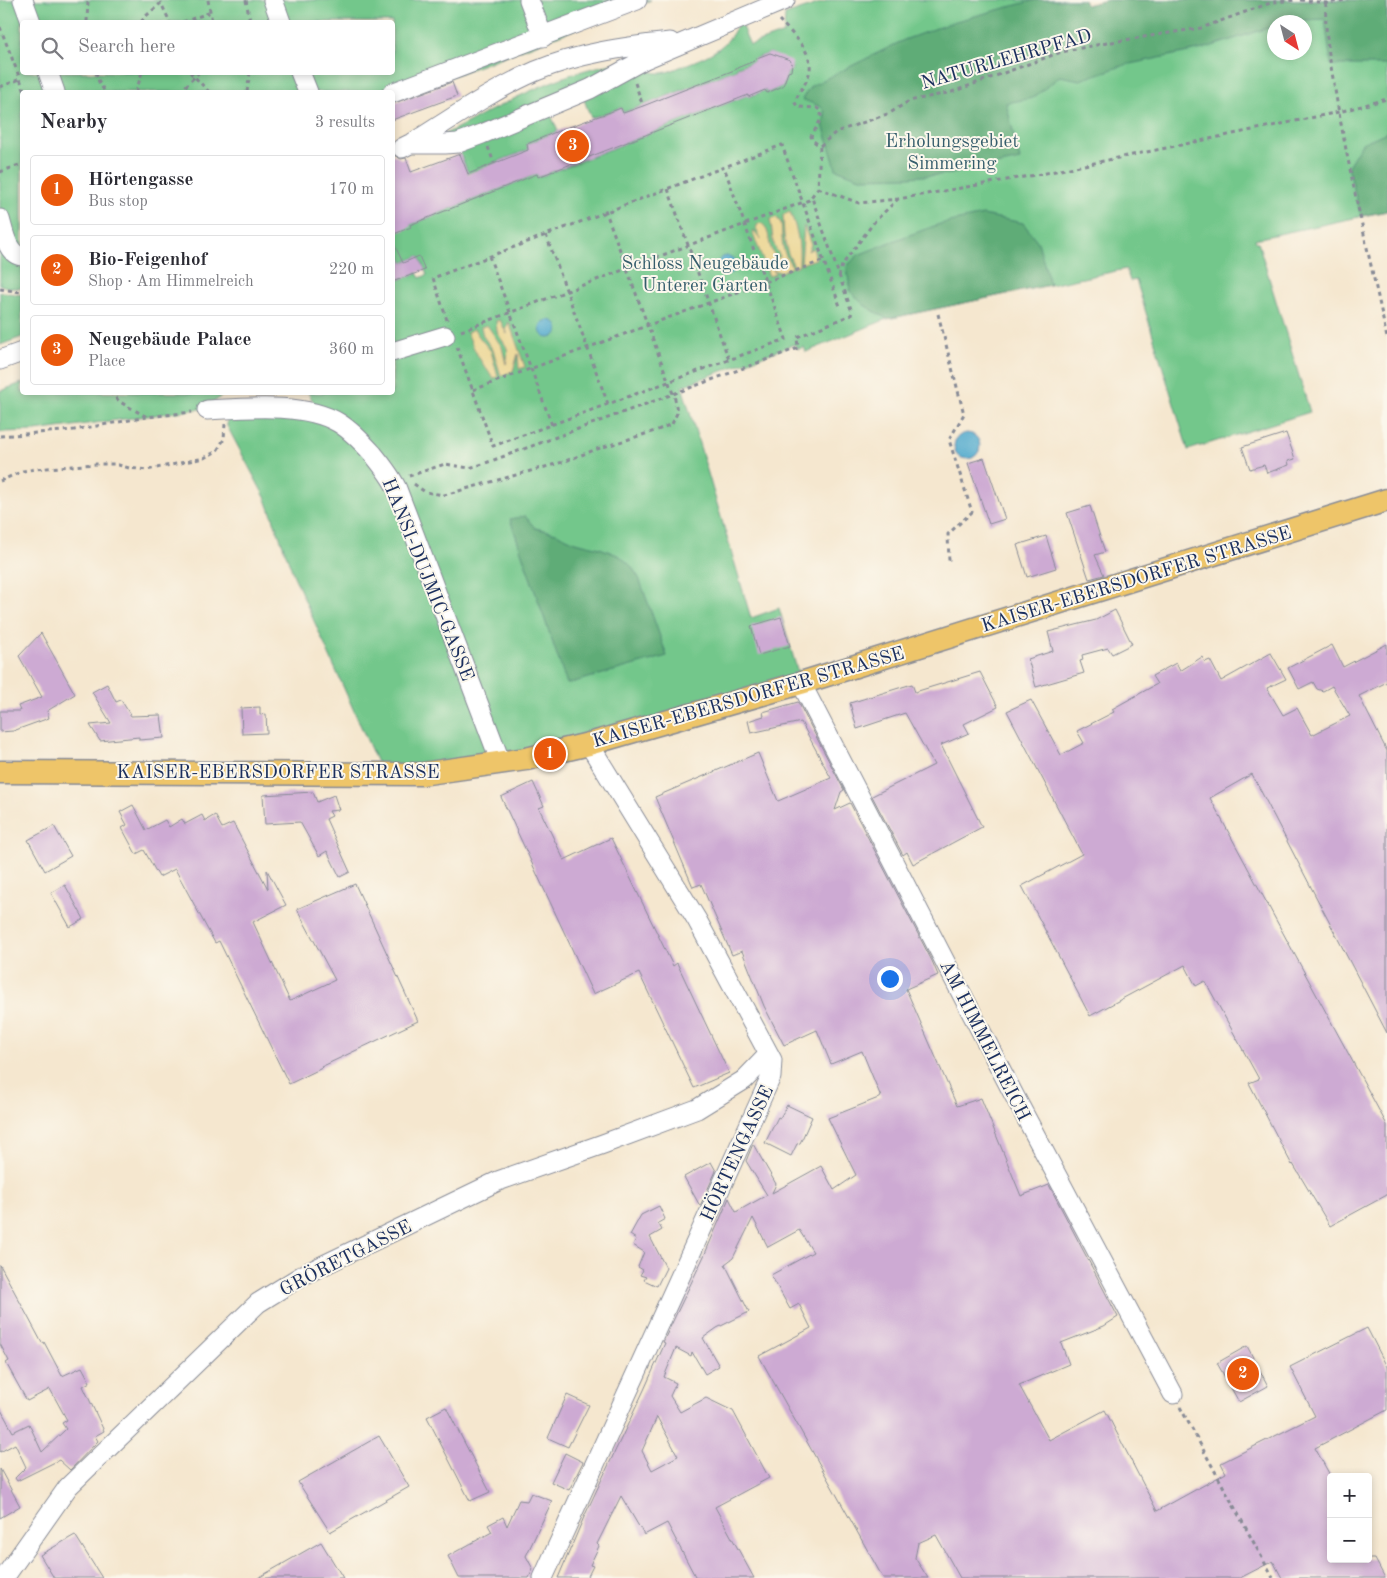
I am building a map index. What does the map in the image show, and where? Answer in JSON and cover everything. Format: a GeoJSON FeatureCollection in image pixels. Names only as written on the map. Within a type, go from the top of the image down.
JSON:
{"type":"FeatureCollection","features":[{"type":"Feature","properties":{"kind":"main road","name":"KAISER-EBERSDORFER STRASSE"},"geometry":{"type":"LineString","coordinates":[[0,772],[421,774],[550,754],[801,683],[1387,500]]}},
{"type":"Feature","properties":{"kind":"street"},"geometry":{"type":"LineString","coordinates":[[23,0],[30,20]]}},
{"type":"Feature","properties":{"kind":"street"},"geometry":{"type":"LineString","coordinates":[[273,0],[280,20]]}},
{"type":"Feature","properties":{"kind":"street"},"geometry":{"type":"LineString","coordinates":[[529,0],[543,37]]}},
{"type":"Feature","properties":{"kind":"street"},"geometry":{"type":"LineString","coordinates":[[395,92],[637,0]]}},
{"type":"Feature","properties":{"kind":"street"},"geometry":{"type":"LineString","coordinates":[[686,41],[622,47],[562,61],[535,71],[406,146],[458,143],[474,137],[590,89],[637,63],[785,0]]}},
{"type":"Feature","properties":{"kind":"street"},"geometry":{"type":"LineString","coordinates":[[49,75],[54,90]]}},
{"type":"Feature","properties":{"kind":"street"},"geometry":{"type":"LineString","coordinates":[[301,75],[307,90]]}},
{"type":"Feature","properties":{"kind":"street"},"geometry":{"type":"LineString","coordinates":[[0,219],[10,250],[20,256]]}},
{"type":"Feature","properties":{"kind":"street"},"geometry":{"type":"LineString","coordinates":[[395,351],[449,335]]}},
{"type":"Feature","properties":{"kind":"street"},"geometry":{"type":"LineString","coordinates":[[0,360],[20,353]]}},
{"type":"Feature","properties":{"kind":"street","name":"HANSI-DUJMIC-GASSE"},"geometry":{"type":"LineString","coordinates":[[216,410],[284,400],[300,410],[326,417],[339,423],[367,447],[394,482],[501,763]]}},
{"type":"Feature","properties":{"kind":"street","name":"AM HIMMELREICH"},"geometry":{"type":"LineString","coordinates":[[801,683],[1020,1105],[1174,1394]]}},
{"type":"Feature","properties":{"kind":"street","name":"HÖRTENGASSE"},"geometry":{"type":"LineString","coordinates":[[543,1578],[771,1077],[772,1060],[697,920],[589,744]]}},
{"type":"Feature","properties":{"kind":"street","name":"GRÖRETGASSE"},"geometry":{"type":"LineString","coordinates":[[4,1578],[68,1487],[258,1303],[303,1275],[498,1182],[697,1109],[744,1080],[769,1054]]}},
{"type":"Feature","properties":{"kind":"path"},"geometry":{"type":"LineString","coordinates":[[87,20],[88,0]]}},
{"type":"Feature","properties":{"kind":"path"},"geometry":{"type":"LineString","coordinates":[[208,0],[212,20]]}},
{"type":"Feature","properties":{"kind":"path"},"geometry":{"type":"LineString","coordinates":[[246,0],[250,20]]}},
{"type":"Feature","properties":{"kind":"path","name":"NATURLEHRPFAD"},"geometry":{"type":"LineString","coordinates":[[820,146],[836,132],[890,113],[909,101],[952,92],[1061,52],[1201,28],[1273,2],[1298,0],[1326,3],[1348,0]]}},
{"type":"Feature","properties":{"kind":"path"},"geometry":{"type":"LineString","coordinates":[[143,20],[162,2],[169,20]]}},
{"type":"Feature","properties":{"kind":"path"},"geometry":{"type":"LineString","coordinates":[[1326,3],[1325,19],[1348,166],[1361,216],[1387,338]]}},
{"type":"Feature","properties":{"kind":"path"},"geometry":{"type":"LineString","coordinates":[[449,335],[811,199],[818,188],[820,146],[812,140],[811,136],[822,116],[817,108],[798,107],[795,103],[809,77],[811,60],[806,51],[767,7]]}},
{"type":"Feature","properties":{"kind":"path"},"geometry":{"type":"LineString","coordinates":[[189,20],[211,12]]}},
{"type":"Feature","properties":{"kind":"path"},"geometry":{"type":"LineString","coordinates":[[0,27],[24,90]]}},
{"type":"Feature","properties":{"kind":"path"},"geometry":{"type":"LineString","coordinates":[[97,75],[104,90]]}},
{"type":"Feature","properties":{"kind":"path"},"geometry":{"type":"LineString","coordinates":[[137,90],[141,75]]}},
{"type":"Feature","properties":{"kind":"path"},"geometry":{"type":"LineString","coordinates":[[247,90],[250,75]]}},
{"type":"Feature","properties":{"kind":"path"},"geometry":{"type":"LineString","coordinates":[[182,90],[195,77],[207,90]]}},
{"type":"Feature","properties":{"kind":"path"},"geometry":{"type":"LineString","coordinates":[[0,86],[20,79]]}},
{"type":"Feature","properties":{"kind":"path"},"geometry":{"type":"LineString","coordinates":[[636,88],[643,106]]}},
{"type":"Feature","properties":{"kind":"path"},"geometry":{"type":"LineString","coordinates":[[818,188],[859,203],[898,199],[1042,174],[1339,112],[1387,99]]}},
{"type":"Feature","properties":{"kind":"path"},"geometry":{"type":"LineString","coordinates":[[724,167],[786,339],[493,446],[473,390],[449,335],[433,278],[489,256],[782,145],[841,310]]}},
{"type":"Feature","properties":{"kind":"path"},"geometry":{"type":"LineString","coordinates":[[488,146],[494,163]]}},
{"type":"Feature","properties":{"kind":"path"},"geometry":{"type":"LineString","coordinates":[[0,172],[20,165]]}},
{"type":"Feature","properties":{"kind":"path"},"geometry":{"type":"LineString","coordinates":[[668,189],[729,360]]}},
{"type":"Feature","properties":{"kind":"path"},"geometry":{"type":"LineString","coordinates":[[604,207],[668,382],[673,393],[676,399],[677,412],[672,424],[563,462],[444,495],[425,492],[406,477],[445,464],[469,468],[476,466],[673,393],[798,348],[797,337],[851,315],[852,312],[811,199]]}},
{"type":"Feature","properties":{"kind":"path"},"geometry":{"type":"LineString","coordinates":[[839,278],[842,265],[875,220],[898,199]]}},
{"type":"Feature","properties":{"kind":"path"},"geometry":{"type":"LineString","coordinates":[[546,235],[608,404]]}},
{"type":"Feature","properties":{"kind":"path"},"geometry":{"type":"LineString","coordinates":[[489,256],[552,425]]}},
{"type":"Feature","properties":{"kind":"path"},"geometry":{"type":"LineString","coordinates":[[473,390],[822,260]]}},
{"type":"Feature","properties":{"kind":"path"},"geometry":{"type":"LineString","coordinates":[[0,289],[20,292]]}},
{"type":"Feature","properties":{"kind":"path"},"geometry":{"type":"LineString","coordinates":[[938,314],[964,414],[949,440],[972,512],[948,534],[949,561]]}},
{"type":"Feature","properties":{"kind":"path"},"geometry":{"type":"LineString","coordinates":[[113,395],[120,402],[147,417]]}},
{"type":"Feature","properties":{"kind":"path"},"geometry":{"type":"LineString","coordinates":[[0,436],[74,430],[147,417],[216,410],[224,439],[217,451],[204,458],[147,470],[106,464],[35,469],[23,471],[0,480]]}},
{"type":"Feature","properties":{"kind":"path"},"geometry":{"type":"LineString","coordinates":[[1174,1394],[1273,1578]]}},
{"type":"Feature","properties":{"kind":"green space"},"geometry":{"type":"Polygon","coordinates":[[[0,0],[651,0],[450,77],[395,91],[20,90],[20,288],[0,285],[0,0]]]}},
{"type":"Feature","properties":{"kind":"green space"},"geometry":{"type":"Polygon","coordinates":[[[829,0],[1084,0],[1086,5],[1108,0],[1387,0],[1387,211],[1255,239],[1258,242],[1310,412],[1188,450],[1136,280],[1130,281],[1126,269],[887,319],[806,352],[804,347],[798,349],[795,344],[682,386],[751,618],[779,608],[801,683],[589,744],[382,774],[294,576],[266,499],[227,426],[227,415],[315,404],[309,395],[395,395],[395,281],[417,273],[420,278],[427,275],[419,256],[403,263],[395,241],[395,234],[410,225],[537,174],[539,177],[748,95],[749,97],[765,90],[767,93],[783,86],[788,72],[792,69],[790,62],[770,53],[737,67],[737,69],[623,113],[621,108],[591,118],[583,97],[640,67],[662,73],[703,58],[725,43],[739,20],[750,45],[784,33],[785,15],[829,0]]]}},
{"type":"Feature","properties":{"kind":"green space","name":"Erholungsgebiet Simmering"},"geometry":{"type":"Polygon","coordinates":[[[1035,0],[1084,0],[1086,5],[1108,0],[1387,0],[1387,65],[1331,65],[1325,19],[1312,20],[1312,15],[1267,15],[1267,28],[1203,49],[1125,65],[1080,80],[1060,76],[1033,98],[1006,103],[1020,160],[951,174],[908,177],[860,178],[836,169],[823,124],[824,110],[802,99],[811,86],[904,40],[956,21],[1035,0]]]}},
{"type":"Feature","properties":{"kind":"green space"},"geometry":{"type":"Polygon","coordinates":[[[620,63],[631,63],[452,140],[443,135],[507,102],[574,73],[620,63]]]}},
{"type":"Feature","properties":{"kind":"green space"},"geometry":{"type":"Polygon","coordinates":[[[550,113],[558,131],[527,144],[528,150],[468,173],[458,148],[550,113]]]}},
{"type":"Feature","properties":{"kind":"green space"},"geometry":{"type":"Polygon","coordinates":[[[1387,132],[1387,211],[1361,216],[1348,166],[1362,143],[1387,132]]]}},
{"type":"Feature","properties":{"kind":"green space"},"geometry":{"type":"Polygon","coordinates":[[[983,215],[1023,223],[1038,242],[1050,285],[887,319],[864,305],[850,291],[847,266],[858,255],[940,224],[983,215]]]}},
{"type":"Feature","properties":{"kind":"green space"},"geometry":{"type":"Polygon","coordinates":[[[0,292],[20,295],[20,338],[0,345],[0,292]]]}},
{"type":"Feature","properties":{"kind":"green space"},"geometry":{"type":"Polygon","coordinates":[[[20,384],[20,395],[223,395],[207,408],[35,431],[0,432],[0,391],[20,384]]]}},
{"type":"Feature","properties":{"kind":"green space"},"geometry":{"type":"Polygon","coordinates":[[[525,516],[535,528],[556,533],[575,542],[600,548],[620,556],[632,567],[639,578],[667,656],[567,684],[510,519],[525,516]]]}},
{"type":"Feature","properties":{"kind":"sand"},"geometry":{"type":"Polygon","coordinates":[[[790,212],[799,244],[799,265],[795,267],[788,254],[784,236],[783,215],[790,212]]]}},
{"type":"Feature","properties":{"kind":"sand"},"geometry":{"type":"Polygon","coordinates":[[[776,217],[781,223],[784,251],[793,267],[780,272],[773,270],[775,274],[769,276],[752,231],[761,239],[756,228],[761,223],[765,226],[770,246],[774,255],[779,258],[780,256],[773,242],[770,220],[776,217]]]}},
{"type":"Feature","properties":{"kind":"sand"},"geometry":{"type":"Polygon","coordinates":[[[804,226],[811,245],[808,251],[813,248],[816,259],[801,264],[804,226]]]}},
{"type":"Feature","properties":{"kind":"sand"},"geometry":{"type":"Polygon","coordinates":[[[500,320],[507,334],[506,328],[509,322],[525,367],[519,369],[518,354],[513,371],[501,376],[493,350],[483,336],[481,327],[487,325],[502,347],[506,364],[507,350],[497,329],[496,321],[500,320]]]}},
{"type":"Feature","properties":{"kind":"sand"},"geometry":{"type":"Polygon","coordinates":[[[474,329],[491,351],[498,377],[494,378],[489,373],[475,351],[467,332],[474,329]]]}},
{"type":"Feature","properties":{"kind":"water"},"geometry":{"type":"Polygon","coordinates":[[[727,256],[733,259],[736,265],[733,271],[727,274],[721,271],[718,265],[721,259],[727,256]]]}},
{"type":"Feature","properties":{"kind":"water"},"geometry":{"type":"Polygon","coordinates":[[[549,320],[555,323],[558,329],[555,335],[549,338],[543,335],[540,329],[543,323],[549,320]]]}},
{"type":"Feature","properties":{"kind":"water"},"geometry":{"type":"Polygon","coordinates":[[[967,433],[976,437],[980,446],[976,455],[967,459],[958,455],[954,446],[958,437],[967,433]]]}},
{"type":"Feature","properties":{"kind":"building"},"geometry":{"type":"Polygon","coordinates":[[[770,53],[790,60],[792,64],[791,71],[788,72],[783,86],[767,93],[765,90],[748,97],[748,95],[538,177],[537,174],[410,225],[411,227],[395,234],[395,156],[401,159],[406,158],[411,172],[460,154],[468,174],[528,150],[527,144],[558,131],[621,108],[623,113],[643,106],[737,69],[754,61],[754,59],[770,53]]]}},
{"type":"Feature","properties":{"kind":"building"},"geometry":{"type":"Polygon","coordinates":[[[452,82],[457,96],[395,119],[395,103],[452,82]]]}},
{"type":"Feature","properties":{"kind":"building"},"geometry":{"type":"Polygon","coordinates":[[[395,246],[403,263],[419,256],[425,270],[395,281],[395,246]]]}},
{"type":"Feature","properties":{"kind":"building"},"geometry":{"type":"Polygon","coordinates":[[[1286,433],[1295,459],[1288,461],[1289,465],[1267,473],[1264,465],[1250,469],[1242,447],[1286,433]]]}},
{"type":"Feature","properties":{"kind":"building"},"geometry":{"type":"Polygon","coordinates":[[[984,458],[1005,519],[989,524],[968,463],[984,458]]]}},
{"type":"Feature","properties":{"kind":"building"},"geometry":{"type":"Polygon","coordinates":[[[1090,506],[1105,552],[1095,555],[1104,575],[1089,579],[1067,513],[1090,506]]]}},
{"type":"Feature","properties":{"kind":"building"},"geometry":{"type":"Polygon","coordinates":[[[1046,536],[1056,568],[1027,577],[1017,545],[1046,536]]]}},
{"type":"Feature","properties":{"kind":"building"},"geometry":{"type":"Polygon","coordinates":[[[1115,610],[1132,644],[1112,654],[1108,648],[1082,655],[1083,660],[1080,661],[1084,673],[1036,687],[1028,659],[1053,651],[1048,632],[1096,620],[1115,610]]]}},
{"type":"Feature","properties":{"kind":"building"},"geometry":{"type":"Polygon","coordinates":[[[781,617],[790,646],[759,655],[751,626],[781,617]]]}},
{"type":"Feature","properties":{"kind":"building"},"geometry":{"type":"Polygon","coordinates":[[[41,633],[75,694],[47,711],[49,718],[13,731],[0,732],[0,711],[20,711],[18,706],[42,697],[19,656],[41,633]]]}},
{"type":"Feature","properties":{"kind":"building"},"geometry":{"type":"Polygon","coordinates":[[[1387,644],[1387,682],[1359,696],[1387,751],[1387,1033],[1252,774],[1210,798],[1387,1125],[1387,1195],[1330,1226],[1292,1165],[1249,1083],[1259,1079],[1205,981],[1196,986],[1185,965],[1090,1016],[1022,886],[1082,854],[1007,711],[1031,700],[1061,755],[1084,743],[1077,731],[1114,712],[1112,709],[1157,684],[1152,676],[1176,663],[1180,671],[1202,657],[1205,662],[1210,660],[1221,681],[1271,653],[1286,679],[1267,688],[1283,715],[1297,708],[1312,735],[1350,716],[1332,686],[1323,691],[1317,689],[1313,682],[1299,689],[1288,668],[1332,645],[1343,667],[1387,644]]]}},
{"type":"Feature","properties":{"kind":"building"},"geometry":{"type":"Polygon","coordinates":[[[980,672],[998,707],[964,724],[969,733],[941,745],[982,827],[913,864],[907,852],[903,855],[872,796],[934,765],[905,713],[857,729],[850,703],[912,684],[915,692],[980,672]]]}},
{"type":"Feature","properties":{"kind":"building"},"geometry":{"type":"Polygon","coordinates":[[[107,684],[116,702],[121,700],[131,716],[161,715],[164,738],[139,740],[139,737],[100,741],[90,725],[111,723],[92,692],[107,684]]]}},
{"type":"Feature","properties":{"kind":"building"},"geometry":{"type":"Polygon","coordinates":[[[798,702],[844,790],[841,792],[835,810],[850,803],[938,975],[906,989],[957,1106],[981,1098],[1021,1196],[1049,1185],[1118,1317],[1104,1326],[1061,1343],[1069,1364],[1019,1385],[1049,1440],[1105,1410],[1157,1511],[1226,1473],[1221,1463],[1315,1416],[1290,1367],[1367,1328],[1387,1367],[1387,1410],[1315,1448],[1329,1473],[1327,1473],[1327,1563],[1372,1563],[1372,1559],[1375,1559],[1385,1578],[1282,1578],[1273,1561],[1240,1578],[960,1578],[936,1535],[918,1543],[915,1558],[928,1578],[883,1578],[759,1356],[811,1328],[799,1304],[790,1309],[771,1275],[813,1252],[799,1230],[768,1247],[753,1218],[733,1258],[725,1264],[749,1312],[717,1328],[703,1338],[719,1366],[705,1374],[692,1352],[691,1356],[676,1348],[664,1377],[676,1383],[670,1396],[680,1412],[706,1398],[733,1411],[769,1478],[715,1507],[754,1578],[696,1578],[667,1523],[644,1535],[621,1496],[597,1544],[599,1546],[590,1565],[593,1566],[587,1578],[558,1578],[729,1198],[736,1212],[767,1195],[746,1161],[753,1144],[776,1184],[772,1193],[821,1166],[834,1190],[856,1175],[828,1118],[881,1097],[862,1051],[831,1064],[817,1030],[784,1045],[764,1006],[742,951],[732,955],[701,884],[693,887],[655,797],[758,753],[778,801],[831,778],[801,722],[751,733],[748,721],[764,716],[763,712],[798,702]],[[657,1417],[642,1451],[652,1470],[678,1456],[657,1417]]]}},
{"type":"Feature","properties":{"kind":"building"},"geometry":{"type":"Polygon","coordinates":[[[260,707],[260,715],[266,714],[267,733],[242,734],[241,708],[260,707]]]}},
{"type":"Feature","properties":{"kind":"building"},"geometry":{"type":"Polygon","coordinates":[[[533,782],[544,806],[539,808],[564,860],[611,838],[673,966],[677,963],[729,1073],[694,1088],[639,973],[593,994],[501,797],[533,782]]]}},
{"type":"Feature","properties":{"kind":"building"},"geometry":{"type":"Polygon","coordinates":[[[313,792],[317,802],[334,795],[339,810],[329,811],[332,816],[326,819],[350,872],[340,877],[327,851],[319,856],[300,822],[265,824],[263,795],[313,792]]]}},
{"type":"Feature","properties":{"kind":"building"},"geometry":{"type":"Polygon","coordinates":[[[133,805],[146,830],[165,820],[169,827],[182,819],[185,824],[202,815],[205,821],[215,815],[222,828],[233,823],[268,889],[267,870],[286,905],[253,922],[290,1001],[335,980],[297,909],[355,884],[418,1021],[289,1084],[219,941],[215,943],[175,869],[159,877],[144,850],[136,854],[122,828],[127,825],[120,812],[133,805]]]}},
{"type":"Feature","properties":{"kind":"building"},"geometry":{"type":"Polygon","coordinates":[[[54,826],[71,856],[45,871],[28,840],[54,826]]]}},
{"type":"Feature","properties":{"kind":"building"},"geometry":{"type":"Polygon","coordinates":[[[65,885],[84,919],[70,927],[51,893],[65,885]]]}},
{"type":"Feature","properties":{"kind":"building"},"geometry":{"type":"Polygon","coordinates":[[[787,1105],[812,1117],[800,1143],[797,1144],[791,1156],[765,1143],[778,1117],[780,1118],[787,1105]]]}},
{"type":"Feature","properties":{"kind":"building"},"geometry":{"type":"Polygon","coordinates":[[[711,1162],[716,1171],[700,1206],[684,1177],[711,1162]]]}},
{"type":"Feature","properties":{"kind":"building"},"geometry":{"type":"Polygon","coordinates":[[[659,1206],[665,1219],[658,1223],[662,1230],[650,1237],[666,1268],[657,1286],[644,1280],[646,1277],[640,1275],[643,1270],[638,1267],[644,1252],[633,1245],[636,1239],[630,1235],[641,1215],[659,1206]]]}},
{"type":"Feature","properties":{"kind":"building"},"geometry":{"type":"Polygon","coordinates":[[[0,1265],[62,1376],[82,1367],[90,1382],[83,1386],[104,1431],[95,1436],[98,1441],[70,1470],[59,1460],[17,1481],[15,1478],[26,1467],[15,1444],[0,1452],[0,1408],[13,1432],[29,1424],[42,1452],[66,1429],[62,1423],[67,1420],[50,1389],[27,1401],[6,1363],[9,1361],[0,1344],[0,1265]]]}},
{"type":"Feature","properties":{"kind":"building"},"geometry":{"type":"Polygon","coordinates":[[[1247,1346],[1268,1386],[1239,1402],[1217,1363],[1247,1346]]]}},
{"type":"Feature","properties":{"kind":"building"},"geometry":{"type":"Polygon","coordinates":[[[567,1395],[589,1405],[568,1447],[548,1438],[567,1395]]]}},
{"type":"Feature","properties":{"kind":"building"},"geometry":{"type":"Polygon","coordinates":[[[446,1407],[490,1492],[470,1501],[427,1417],[446,1407]]]}},
{"type":"Feature","properties":{"kind":"building"},"geometry":{"type":"Polygon","coordinates":[[[379,1436],[409,1487],[330,1532],[298,1482],[379,1436]]]}},
{"type":"Feature","properties":{"kind":"building"},"geometry":{"type":"Polygon","coordinates":[[[565,1453],[583,1462],[569,1490],[551,1482],[565,1453]]]}},
{"type":"Feature","properties":{"kind":"building"},"geometry":{"type":"Polygon","coordinates":[[[0,1469],[20,1506],[0,1518],[0,1469]]]}},
{"type":"Feature","properties":{"kind":"building"},"geometry":{"type":"Polygon","coordinates":[[[531,1493],[552,1501],[526,1556],[533,1569],[529,1578],[459,1578],[448,1556],[492,1532],[488,1525],[503,1517],[507,1526],[519,1500],[527,1501],[531,1493]]]}},
{"type":"Feature","properties":{"kind":"building"},"geometry":{"type":"Polygon","coordinates":[[[75,1535],[102,1578],[54,1578],[40,1555],[75,1535]]]}},
{"type":"Feature","properties":{"kind":"building"},"geometry":{"type":"Polygon","coordinates":[[[321,1542],[343,1578],[258,1578],[321,1542]]]}},
{"type":"Feature","properties":{"kind":"place","name":"Neugebäude Palace"},"geometry":{"type":"Point","coordinates":[573,146]}},
{"type":"Feature","properties":{"kind":"place","name":"Hörtengasse"},"geometry":{"type":"Point","coordinates":[550,754]}},
{"type":"Feature","properties":{"kind":"place","name":"Bio-Feigenhof"},"geometry":{"type":"Point","coordinates":[1243,1374]}},
{"type":"Feature","properties":{"kind":"park label","name":"Schloss Neugebäude Unterer Garten"},"geometry":{"type":"Point","coordinates":[705,273]}}]}
